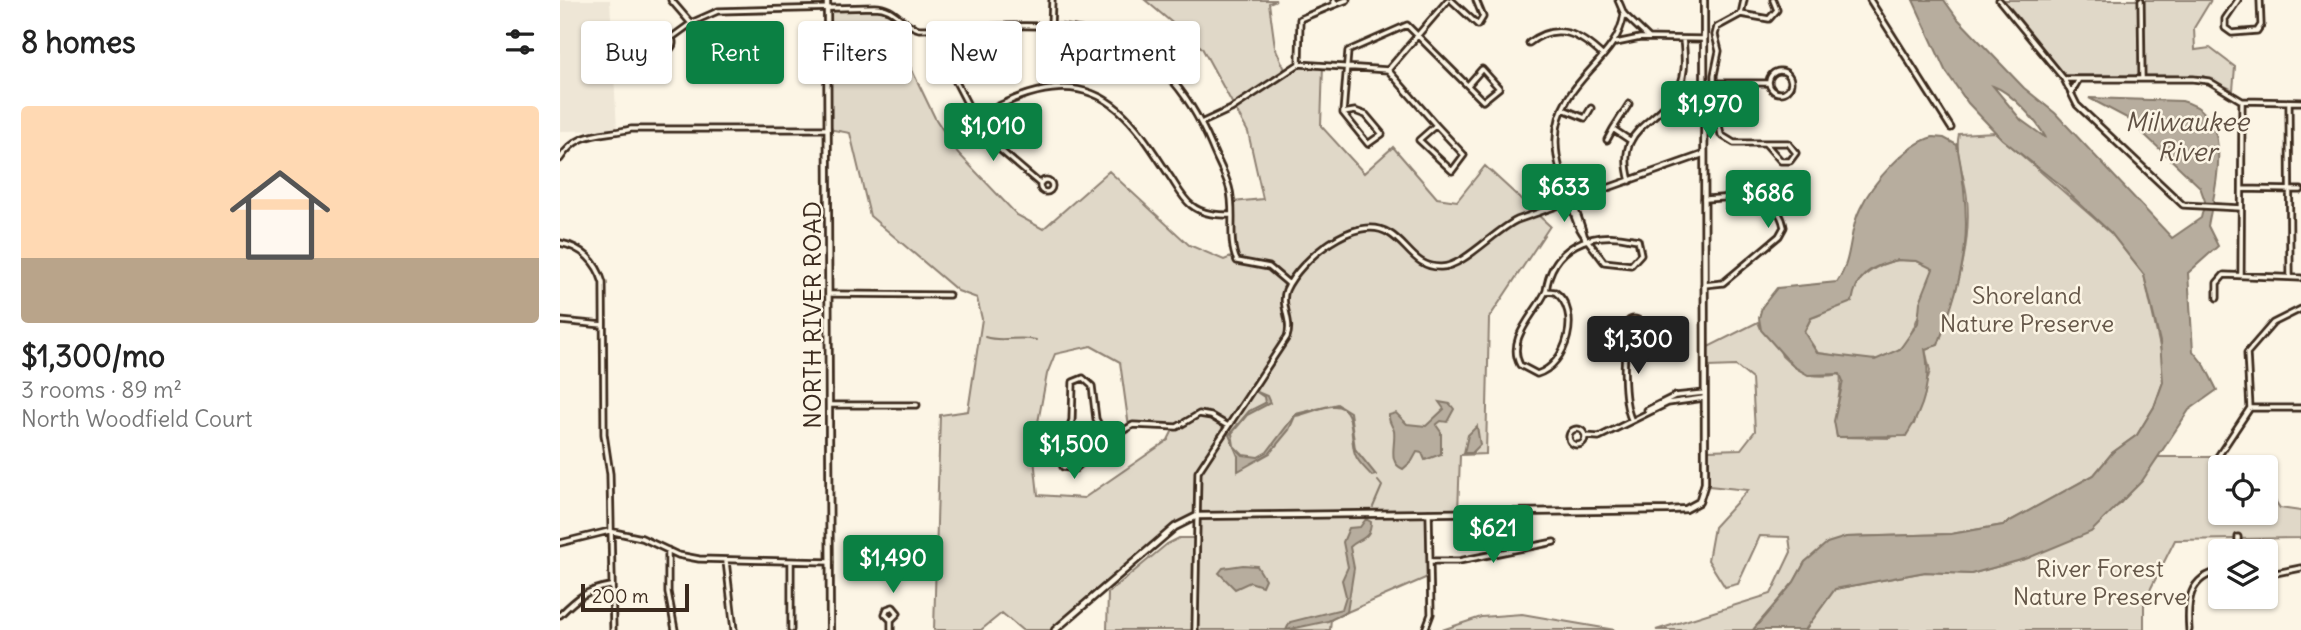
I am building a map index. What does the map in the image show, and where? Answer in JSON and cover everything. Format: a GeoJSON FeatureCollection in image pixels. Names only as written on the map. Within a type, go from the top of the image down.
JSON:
{"type":"FeatureCollection","features":[{"type":"Feature","properties":{"kind":"street"},"geometry":{"type":"LineString","coordinates":[[671,0],[691,21]]}},
{"type":"Feature","properties":{"kind":"street"},"geometry":{"type":"LineString","coordinates":[[781,0],[781,9]]}},
{"type":"Feature","properties":{"kind":"street","name":"NORTH RIVER ROAD"},"geometry":{"type":"LineString","coordinates":[[827,0],[831,294],[830,630]]}},
{"type":"Feature","properties":{"kind":"street"},"geometry":{"type":"LineString","coordinates":[[1051,21],[1052,0]]}},
{"type":"Feature","properties":{"kind":"street"},"geometry":{"type":"LineString","coordinates":[[1299,64],[1300,19],[1347,0]]}},
{"type":"Feature","properties":{"kind":"street"},"geometry":{"type":"LineString","coordinates":[[1388,71],[1449,0],[1478,25],[1483,17],[1476,0]]}},
{"type":"Feature","properties":{"kind":"street"},"geometry":{"type":"LineString","coordinates":[[1618,0],[1624,14],[1650,38]]}},
{"type":"Feature","properties":{"kind":"street"},"geometry":{"type":"LineString","coordinates":[[1055,630],[1175,527],[1197,516],[1670,510],[1686,509],[1699,502],[1705,483],[1704,0]]}},
{"type":"Feature","properties":{"kind":"street"},"geometry":{"type":"LineString","coordinates":[[1741,14],[1744,0]]}},
{"type":"Feature","properties":{"kind":"street"},"geometry":{"type":"LineString","coordinates":[[1765,143],[1781,161],[1790,161],[1796,153],[1788,143],[1734,142],[1721,135],[1714,83],[1719,51],[1715,35],[1717,27],[1741,14],[1769,19],[1777,10],[1773,0]]}},
{"type":"Feature","properties":{"kind":"street"},"geometry":{"type":"LineString","coordinates":[[1870,0],[1951,128]]}},
{"type":"Feature","properties":{"kind":"street"},"geometry":{"type":"LineString","coordinates":[[1999,0],[2064,79],[2077,104],[2183,205],[2241,208]]}},
{"type":"Feature","properties":{"kind":"street"},"geometry":{"type":"LineString","coordinates":[[2141,0],[2142,79]]}},
{"type":"Feature","properties":{"kind":"street"},"geometry":{"type":"LineString","coordinates":[[2238,0],[2225,19],[2225,28],[2232,33],[2257,31],[2261,25],[2260,0]]}},
{"type":"Feature","properties":{"kind":"street"},"geometry":{"type":"LineString","coordinates":[[694,21],[718,10],[885,7],[909,27],[926,28]]}},
{"type":"Feature","properties":{"kind":"street"},"geometry":{"type":"LineString","coordinates":[[1546,291],[1555,292],[1564,303],[1568,335],[1558,363],[1537,374],[1520,365],[1514,350],[1516,340],[1535,314],[1546,291],[1550,270],[1558,260],[1585,239],[1638,240],[1642,254],[1631,265],[1604,262],[1585,239],[1558,158],[1556,139],[1563,109],[1582,76],[1615,44],[1624,14]]}},
{"type":"Feature","properties":{"kind":"street"},"geometry":{"type":"LineString","coordinates":[[1343,113],[1362,111],[1382,134],[1368,144],[1343,113],[1348,51],[1407,25],[1483,101],[1499,88],[1482,69],[1468,85]]}},
{"type":"Feature","properties":{"kind":"street"},"geometry":{"type":"LineString","coordinates":[[672,37],[686,27]]}},
{"type":"Feature","properties":{"kind":"street"},"geometry":{"type":"LineString","coordinates":[[1529,43],[1545,33],[1564,30],[1584,37],[1603,56]]}},
{"type":"Feature","properties":{"kind":"street"},"geometry":{"type":"LineString","coordinates":[[671,38],[671,49],[661,48],[660,39],[671,38]]}},
{"type":"Feature","properties":{"kind":"street"},"geometry":{"type":"LineString","coordinates":[[1615,44],[1650,38],[1704,38]]}},
{"type":"Feature","properties":{"kind":"street"},"geometry":{"type":"LineString","coordinates":[[1630,181],[1626,159],[1634,133],[1678,89],[1684,69],[1683,38]]}},
{"type":"Feature","properties":{"kind":"street"},"geometry":{"type":"LineString","coordinates":[[1203,122],[1231,108],[1299,64],[1388,71],[1437,125],[1464,155],[1452,172],[1419,140],[1437,125]]}},
{"type":"Feature","properties":{"kind":"street"},"geometry":{"type":"LineString","coordinates":[[1704,86],[1714,83],[1768,83],[1775,91],[1782,92],[1788,89],[1791,81],[1788,74],[1780,71],[1773,74],[1768,83]]}},
{"type":"Feature","properties":{"kind":"street"},"geometry":{"type":"LineString","coordinates":[[1704,79],[1714,83]]}},
{"type":"Feature","properties":{"kind":"street"},"geometry":{"type":"LineString","coordinates":[[2064,79],[2209,81],[2242,101],[2301,102]]}},
{"type":"Feature","properties":{"kind":"street"},"geometry":{"type":"LineString","coordinates":[[2071,93],[2079,79]]}},
{"type":"Feature","properties":{"kind":"street"},"geometry":{"type":"LineString","coordinates":[[956,84],[972,118],[992,145],[1040,184]]}},
{"type":"Feature","properties":{"kind":"street"},"geometry":{"type":"LineString","coordinates":[[1176,84],[1203,122],[1228,185],[1237,261],[1269,268],[1290,284]]}},
{"type":"Feature","properties":{"kind":"street"},"geometry":{"type":"LineString","coordinates":[[972,118],[1034,92],[1062,88],[1085,90],[1108,101],[1130,117],[1190,205],[1207,213],[1232,215]]}},
{"type":"Feature","properties":{"kind":"street"},"geometry":{"type":"LineString","coordinates":[[2241,274],[2242,101]]}},
{"type":"Feature","properties":{"kind":"street"},"geometry":{"type":"LineString","coordinates":[[2289,103],[2290,277]]}},
{"type":"Feature","properties":{"kind":"street"},"geometry":{"type":"LineString","coordinates":[[1607,140],[1629,104]]}},
{"type":"Feature","properties":{"kind":"street"},"geometry":{"type":"LineString","coordinates":[[1563,109],[1585,118],[1591,108]]}},
{"type":"Feature","properties":{"kind":"street"},"geometry":{"type":"LineString","coordinates":[[560,159],[571,145],[585,136],[631,128],[828,129]]}},
{"type":"Feature","properties":{"kind":"street"},"geometry":{"type":"LineString","coordinates":[[1613,129],[1631,141]]}},
{"type":"Feature","properties":{"kind":"street"},"geometry":{"type":"LineString","coordinates":[[1195,630],[1198,472],[1287,337],[1289,324],[1284,298],[1290,284],[1332,240],[1343,233],[1382,229],[1392,234],[1419,261],[1440,268],[1460,262],[1497,230],[1517,220],[1704,154]]}},
{"type":"Feature","properties":{"kind":"street"},"geometry":{"type":"LineString","coordinates":[[2242,189],[2301,190]]}},
{"type":"Feature","properties":{"kind":"street"},"geometry":{"type":"LineString","coordinates":[[1704,199],[1755,198],[1767,201],[1782,215],[1784,227],[1779,236],[1723,283],[1704,285]]}},
{"type":"Feature","properties":{"kind":"street"},"geometry":{"type":"LineString","coordinates":[[560,243],[586,255],[601,274],[604,435],[610,474],[610,586],[613,630]]}},
{"type":"Feature","properties":{"kind":"street"},"geometry":{"type":"LineString","coordinates":[[2217,298],[2220,278],[2241,274],[2301,278]]}},
{"type":"Feature","properties":{"kind":"street"},"geometry":{"type":"LineString","coordinates":[[831,294],[949,295]]}},
{"type":"Feature","properties":{"kind":"street"},"geometry":{"type":"LineString","coordinates":[[2219,455],[2250,408],[2246,353],[2273,323],[2301,309]]}},
{"type":"Feature","properties":{"kind":"street"},"geometry":{"type":"LineString","coordinates":[[1629,333],[1634,335],[1641,331],[1642,323],[1638,319],[1630,319],[1626,323],[1629,333],[1626,344],[1626,399],[1631,419]]}},
{"type":"Feature","properties":{"kind":"street"},"geometry":{"type":"LineString","coordinates":[[560,321],[604,325]]}},
{"type":"Feature","properties":{"kind":"street"},"geometry":{"type":"LineString","coordinates":[[1107,440],[1096,419],[1092,386],[1088,380],[1077,379],[1072,389],[1073,413],[1060,462],[1063,467],[1075,469],[1107,440],[1133,425],[1177,427],[1199,414],[1210,416],[1227,426]]}},
{"type":"Feature","properties":{"kind":"street"},"geometry":{"type":"LineString","coordinates":[[1585,436],[1599,436],[1667,401],[1687,396],[1704,396]]}},
{"type":"Feature","properties":{"kind":"street"},"geometry":{"type":"LineString","coordinates":[[830,405],[917,405]]}},
{"type":"Feature","properties":{"kind":"street"},"geometry":{"type":"LineString","coordinates":[[2250,408],[2301,408]]}},
{"type":"Feature","properties":{"kind":"street"},"geometry":{"type":"LineString","coordinates":[[1576,429],[1585,436],[1581,443],[1576,445],[1569,438],[1571,431],[1576,429]]}},
{"type":"Feature","properties":{"kind":"street"},"geometry":{"type":"LineString","coordinates":[[1425,630],[1431,614],[1429,513]]}},
{"type":"Feature","properties":{"kind":"street"},"geometry":{"type":"LineString","coordinates":[[560,542],[609,531],[642,538],[668,551],[696,559],[830,562]]}},
{"type":"Feature","properties":{"kind":"street"},"geometry":{"type":"LineString","coordinates":[[1430,561],[1459,561],[1554,542]]}},
{"type":"Feature","properties":{"kind":"street"},"geometry":{"type":"LineString","coordinates":[[668,551],[668,592],[676,630]]}},
{"type":"Feature","properties":{"kind":"street"},"geometry":{"type":"LineString","coordinates":[[726,561],[734,630]]}},
{"type":"Feature","properties":{"kind":"street"},"geometry":{"type":"LineString","coordinates":[[791,561],[791,630]]}},
{"type":"Feature","properties":{"kind":"street"},"geometry":{"type":"LineString","coordinates":[[2278,573],[2301,569]]}},
{"type":"Feature","properties":{"kind":"street"},"geometry":{"type":"LineString","coordinates":[[2189,630],[2188,603],[2194,585],[2208,575]]}},
{"type":"Feature","properties":{"kind":"street"},"geometry":{"type":"LineString","coordinates":[[560,615],[576,598],[589,590],[610,586]]}},
{"type":"Feature","properties":{"kind":"street"},"geometry":{"type":"LineString","coordinates":[[891,620],[891,630]]}},
{"type":"Feature","properties":{"kind":"shaded area"},"geometry":{"type":"Polygon","coordinates":[[[560,0],[610,0],[611,21],[581,21],[581,84],[615,84],[617,130],[560,131],[560,0]]]}},
{"type":"Feature","properties":{"kind":"green space"},"geometry":{"type":"Polygon","coordinates":[[[1145,0],[1276,0],[1269,3],[1275,47],[1286,72],[1299,64],[1323,65],[1321,126],[1364,173],[1393,147],[1437,198],[1457,201],[1485,166],[1550,226],[1489,318],[1486,454],[1460,455],[1458,513],[1429,513],[1430,576],[1331,619],[1330,630],[1195,630],[1197,517],[1185,521],[1055,630],[1022,630],[1002,613],[981,630],[934,630],[940,415],[968,411],[982,319],[977,298],[958,291],[870,216],[850,133],[828,129],[828,84],[912,84],[912,70],[935,118],[958,153],[1017,215],[1043,229],[1109,171],[1189,245],[1224,260],[1236,255],[1233,202],[1263,199],[1248,132],[1200,46],[1200,21],[1170,21],[1145,0]],[[1091,346],[1055,354],[1047,374],[1033,449],[1038,495],[1084,498],[1168,440],[1174,428],[1147,423],[1129,427],[1120,362],[1091,346]]]}},
{"type":"Feature","properties":{"kind":"green space"},"geometry":{"type":"Polygon","coordinates":[[[2004,0],[2211,0],[2194,28],[2195,50],[2210,48],[2235,67],[2233,90],[2203,76],[2065,75],[2004,0]]]}},
{"type":"Feature","properties":{"kind":"green space"},"geometry":{"type":"Polygon","coordinates":[[[885,7],[902,21],[827,21],[827,8],[885,7]]]}},
{"type":"Feature","properties":{"kind":"green space","name":"Shoreland Nature Preserve"},"geometry":{"type":"Polygon","coordinates":[[[1995,132],[2111,233],[2144,275],[2162,356],[2163,382],[2154,407],[2137,435],[2112,453],[2094,475],[2003,525],[1951,534],[1846,537],[1805,562],[1794,582],[1753,630],[1656,630],[1771,594],[1791,552],[1789,537],[1760,536],[1738,584],[1725,587],[1708,560],[1714,527],[1748,490],[1709,486],[1708,450],[1741,449],[1755,431],[1752,379],[1736,366],[1708,367],[1708,347],[1758,322],[1782,356],[1795,368],[1815,376],[1840,374],[1837,437],[1890,438],[1914,424],[1930,371],[1925,349],[1938,345],[1956,291],[1967,236],[1967,198],[1958,150],[1959,134],[1995,132]]]}},
{"type":"Feature","properties":{"kind":"green space"},"geometry":{"type":"Polygon","coordinates":[[[1898,260],[1917,261],[1934,268],[1915,326],[1899,350],[1887,357],[1871,360],[1818,353],[1804,332],[1811,318],[1835,305],[1870,271],[1898,260]]]}},
{"type":"Feature","properties":{"kind":"green space","name":"River Forest Nature Preserve"},"geometry":{"type":"Polygon","coordinates":[[[2158,457],[2208,457],[2208,525],[2278,525],[2278,505],[2280,508],[2301,511],[2301,538],[2175,540],[2144,602],[2144,630],[1805,630],[1835,589],[1925,572],[1971,574],[2028,558],[2119,505],[2158,457]]]}},
{"type":"Feature","properties":{"kind":"green space"},"geometry":{"type":"Polygon","coordinates":[[[1179,538],[1194,538],[1193,630],[1107,630],[1108,593],[1167,544],[1179,538]]]}},
{"type":"Feature","properties":{"kind":"green space"},"geometry":{"type":"Polygon","coordinates":[[[1522,614],[1615,630],[1442,630],[1481,617],[1522,614]]]}},
{"type":"Feature","properties":{"kind":"water","name":"Milwaukee River"},"geometry":{"type":"Polygon","coordinates":[[[1913,0],[1944,0],[1957,18],[2024,88],[2055,113],[2172,238],[2201,218],[2205,201],[2200,187],[2127,118],[2089,98],[2182,101],[2199,109],[2210,121],[2216,136],[2218,154],[2215,192],[2208,226],[2218,246],[2188,273],[2193,351],[2205,366],[2217,390],[2189,410],[2142,481],[2091,532],[2028,558],[1971,574],[1925,572],[1835,589],[1805,630],[1753,630],[1794,582],[1805,562],[1827,543],[1846,537],[1951,534],[2003,525],[2094,475],[2112,453],[2137,435],[2154,407],[2163,382],[2160,342],[2144,275],[2111,233],[2061,186],[2002,139],[1968,103],[1945,70],[1913,0]],[[1993,86],[2021,120],[2046,138],[2022,108],[1993,86]]]}},
{"type":"Feature","properties":{"kind":"water"},"geometry":{"type":"Polygon","coordinates":[[[1933,137],[1944,138],[1957,145],[1966,225],[1965,247],[1956,292],[1938,345],[1925,349],[1928,372],[1925,394],[1918,415],[1906,436],[1837,437],[1834,421],[1843,381],[1840,374],[1808,375],[1793,366],[1761,330],[1759,318],[1762,307],[1777,288],[1837,282],[1846,264],[1856,218],[1865,199],[1901,156],[1933,137]],[[1898,260],[1873,268],[1861,278],[1852,302],[1811,318],[1804,332],[1817,353],[1875,360],[1900,349],[1918,323],[1920,302],[1933,269],[1917,261],[1898,260]]]}},
{"type":"Feature","properties":{"kind":"water"},"geometry":{"type":"Polygon","coordinates":[[[1255,391],[1267,396],[1270,403],[1247,415],[1232,433],[1234,446],[1243,455],[1258,457],[1267,452],[1296,414],[1337,404],[1350,412],[1355,449],[1376,475],[1372,476],[1356,457],[1349,416],[1340,407],[1332,406],[1295,416],[1289,430],[1270,453],[1238,471],[1238,456],[1229,435],[1249,411],[1265,403],[1264,397],[1255,391]]]}},
{"type":"Feature","properties":{"kind":"water"},"geometry":{"type":"Polygon","coordinates":[[[1439,402],[1450,404],[1454,409],[1447,422],[1441,421],[1436,425],[1441,432],[1441,454],[1425,460],[1422,453],[1417,452],[1403,469],[1395,462],[1394,431],[1389,415],[1396,413],[1407,424],[1426,426],[1444,409],[1439,402]]]}},
{"type":"Feature","properties":{"kind":"water"},"geometry":{"type":"Polygon","coordinates":[[[1477,426],[1480,445],[1472,453],[1464,453],[1468,435],[1477,426]]]}},
{"type":"Feature","properties":{"kind":"water"},"geometry":{"type":"Polygon","coordinates":[[[1366,519],[1371,522],[1369,532],[1350,547],[1354,568],[1347,612],[1328,621],[1286,630],[1290,622],[1342,609],[1346,596],[1342,580],[1348,567],[1343,542],[1349,528],[1360,527],[1366,519]]]}},
{"type":"Feature","properties":{"kind":"water"},"geometry":{"type":"Polygon","coordinates":[[[1257,566],[1265,579],[1262,586],[1250,582],[1235,589],[1219,573],[1223,568],[1257,566]]]}},
{"type":"Feature","properties":{"kind":"waterway"},"geometry":{"type":"LineString","coordinates":[[985,337],[1036,340]]}},
{"type":"Feature","properties":{"kind":"waterway"},"geometry":{"type":"LineString","coordinates":[[1373,507],[1382,486],[1378,481]]}}]}
